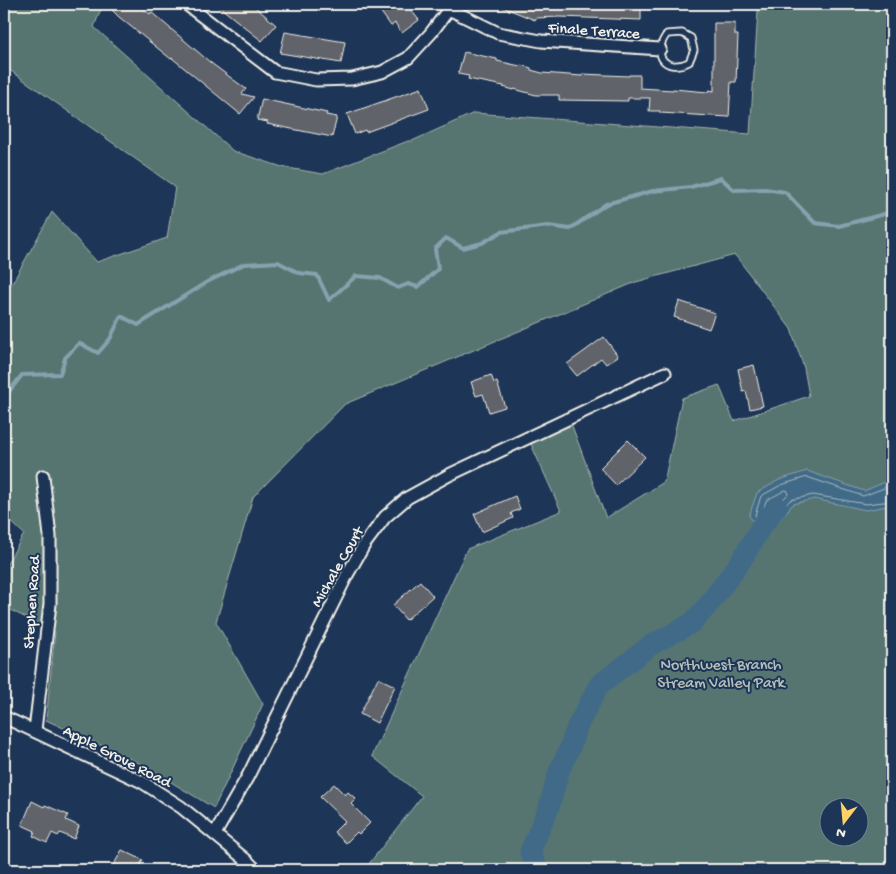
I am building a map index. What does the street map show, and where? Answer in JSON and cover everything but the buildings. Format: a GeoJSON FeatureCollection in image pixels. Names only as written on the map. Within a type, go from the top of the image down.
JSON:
{"type":"FeatureCollection","features":[{"type":"Feature","properties":{"kind":"street"},"geometry":{"type":"LineString","coordinates":[[186,4],[275,72],[316,80],[352,80],[382,72],[408,58],[431,32],[447,7]]}},
{"type":"Feature","properties":{"kind":"street","name":"Finale Terrace"},"geometry":{"type":"LineString","coordinates":[[447,7],[498,33],[540,42],[660,49]]}},
{"type":"Feature","properties":{"kind":"street","name":"Michale Court"},"geometry":{"type":"LineString","coordinates":[[215,834],[248,776],[347,574],[364,545],[385,517],[407,498],[449,475],[665,373]]}},
{"type":"Feature","properties":{"kind":"street","name":"Stephen Road"},"geometry":{"type":"LineString","coordinates":[[34,730],[50,604],[50,536],[43,476]]}},
{"type":"Feature","properties":{"kind":"street","name":"Apple Grove Road"},"geometry":{"type":"LineString","coordinates":[[4,717],[142,782],[180,807],[215,834],[256,870]]}},
{"type":"Feature","properties":{"kind":"lane"},"geometry":{"type":"LineString","coordinates":[[682,33],[691,38],[694,50],[689,62],[679,66],[668,64],[660,55],[660,49],[660,43],[666,34],[682,33]]}},
{"type":"Feature","properties":{"kind":"green space","name":"Northwest Branch Stream Valley Park"},"geometry":{"type":"Polygon","coordinates":[[[4,4],[103,4],[94,27],[233,151],[282,167],[323,174],[412,141],[474,113],[750,134],[758,11],[755,4],[892,4],[892,870],[374,870],[368,865],[422,796],[372,756],[467,549],[561,511],[530,442],[571,423],[606,518],[664,482],[682,398],[719,385],[734,421],[809,396],[804,368],[791,329],[735,255],[636,282],[345,404],[253,497],[216,622],[263,704],[214,808],[141,764],[46,720],[55,632],[4,607],[4,569],[24,534],[4,515],[4,292],[10,287],[52,212],[97,262],[167,238],[175,187],[4,66],[4,4]]]}},
{"type":"Feature","properties":{"kind":"water"},"geometry":{"type":"Polygon","coordinates":[[[807,471],[864,491],[892,479],[892,505],[866,510],[814,499],[793,504],[766,536],[749,516],[757,493],[779,480],[807,471]]]}},
{"type":"Feature","properties":{"kind":"waterway"},"geometry":{"type":"LineString","coordinates":[[4,398],[22,375],[60,374],[65,358],[79,343],[98,353],[110,339],[121,316],[138,325],[207,282],[244,264],[278,262],[299,273],[317,275],[329,300],[356,276],[380,278],[398,288],[408,284],[418,287],[438,269],[435,249],[446,238],[463,248],[482,243],[501,232],[548,226],[570,229],[606,204],[653,191],[691,187],[721,178],[734,190],[765,189],[785,192],[815,223],[839,226],[892,212]]}},
{"type":"Feature","properties":{"kind":"waterway"},"geometry":{"type":"LineString","coordinates":[[538,870],[530,852],[549,807],[559,771],[577,727],[599,685],[651,645],[692,623],[741,561],[761,527],[777,507]]}}]}
